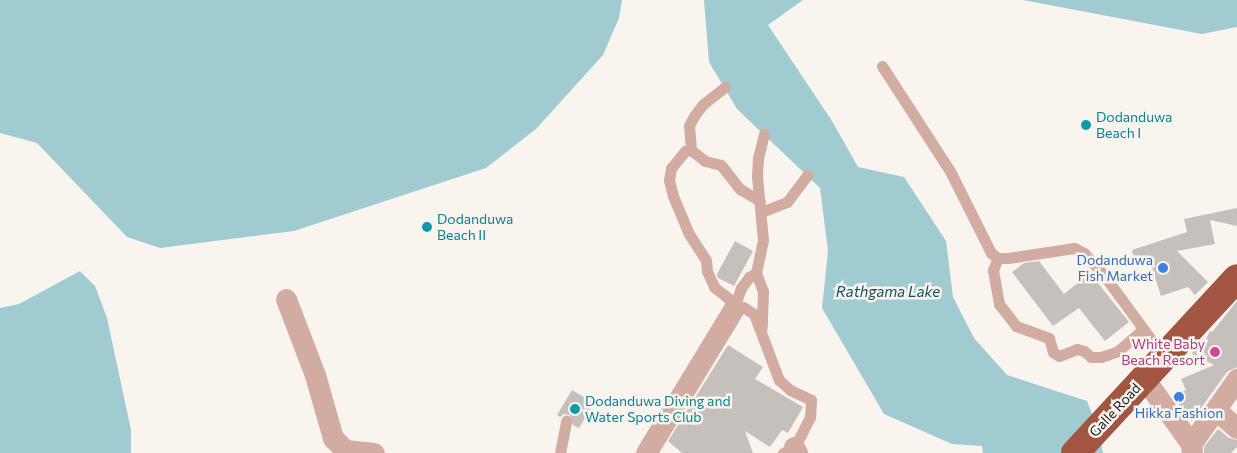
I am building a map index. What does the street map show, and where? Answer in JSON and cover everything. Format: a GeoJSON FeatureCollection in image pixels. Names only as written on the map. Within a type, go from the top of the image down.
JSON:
{"type":"FeatureCollection","features":[{"type":"Feature","properties":{"kind":"highway","name":"Galle Road"},"geometry":{"type":"LineString","coordinates":[[1075,453],[1164,357],[1234,288]]}},
{"type":"Feature","properties":{"kind":"street"},"geometry":{"type":"LineString","coordinates":[[286,299],[316,375],[332,438],[346,450],[374,453]]}},
{"type":"Feature","properties":{"kind":"street"},"geometry":{"type":"LineString","coordinates":[[646,453],[734,308]]}},
{"type":"Feature","properties":{"kind":"street"},"geometry":{"type":"LineString","coordinates":[[1144,378],[1191,449],[1237,379]]}},
{"type":"Feature","properties":{"kind":"street"},"geometry":{"type":"LineString","coordinates":[[1216,410],[1237,428]]}},
{"type":"Feature","properties":{"kind":"lane"},"geometry":{"type":"LineString","coordinates":[[882,66],[950,170],[991,253],[998,258],[1074,248],[1084,253],[1103,274],[1164,357]]}},
{"type":"Feature","properties":{"kind":"lane"},"geometry":{"type":"LineString","coordinates":[[724,87],[703,104],[694,116],[689,126],[691,150],[705,161],[720,166],[740,189],[760,201]]}},
{"type":"Feature","properties":{"kind":"lane"},"geometry":{"type":"LineString","coordinates":[[761,329],[763,290],[756,273],[763,240],[758,158],[764,134]]}},
{"type":"Feature","properties":{"kind":"lane"},"geometry":{"type":"LineString","coordinates":[[691,150],[685,151],[671,168],[669,180],[673,196],[685,226],[706,260],[714,286],[728,298],[734,308]]}},
{"type":"Feature","properties":{"kind":"lane"},"geometry":{"type":"LineString","coordinates":[[762,212],[786,202],[807,176]]}},
{"type":"Feature","properties":{"kind":"lane"},"geometry":{"type":"LineString","coordinates":[[998,258],[993,270],[999,304],[1016,326],[1049,338],[1053,352],[1059,356],[1076,349],[1084,350],[1091,356],[1101,358],[1118,350],[1143,329]]}},
{"type":"Feature","properties":{"kind":"lane"},"geometry":{"type":"LineString","coordinates":[[734,308],[741,288],[749,277],[756,273]]}},
{"type":"Feature","properties":{"kind":"lane"},"geometry":{"type":"LineString","coordinates":[[734,308],[743,307],[754,314],[779,380],[790,390],[810,400],[810,417],[791,451]]}},
{"type":"Feature","properties":{"kind":"lane"},"geometry":{"type":"LineString","coordinates":[[560,453],[566,421]]}},
{"type":"Feature","properties":{"kind":"water"},"geometry":{"type":"Polygon","coordinates":[[[0,0],[622,0],[619,18],[603,55],[536,129],[486,168],[294,231],[160,248],[127,237],[37,143],[0,133],[0,0]]]}},
{"type":"Feature","properties":{"kind":"water","name":"Rathgama Lake"},"geometry":{"type":"Polygon","coordinates":[[[704,0],[803,0],[768,25],[832,121],[858,167],[904,177],[946,241],[953,297],[974,338],[1007,375],[1087,401],[1098,429],[1103,453],[983,453],[982,446],[952,444],[884,414],[822,308],[828,251],[820,188],[737,109],[709,62],[704,0]]]}},
{"type":"Feature","properties":{"kind":"water"},"geometry":{"type":"Polygon","coordinates":[[[1023,0],[1237,0],[1237,27],[1202,34],[1023,0]]]}},
{"type":"Feature","properties":{"kind":"water"},"geometry":{"type":"Polygon","coordinates":[[[80,271],[95,286],[107,318],[131,430],[131,453],[0,453],[0,308],[19,304],[80,271]]]}},
{"type":"Feature","properties":{"kind":"building"},"geometry":{"type":"Polygon","coordinates":[[[1237,208],[1237,226],[1210,220],[1215,244],[1177,251],[1208,282],[1195,295],[1188,287],[1161,296],[1148,256],[1134,259],[1132,250],[1187,232],[1184,219],[1237,208]]]}},
{"type":"Feature","properties":{"kind":"building"},"geometry":{"type":"Polygon","coordinates":[[[735,241],[753,251],[734,286],[718,278],[717,274],[735,241]]]}},
{"type":"Feature","properties":{"kind":"building"},"geometry":{"type":"Polygon","coordinates":[[[1039,261],[1064,294],[1090,273],[1129,322],[1105,341],[1079,308],[1053,326],[1012,272],[1024,263],[1039,261]]]}},
{"type":"Feature","properties":{"kind":"building"},"geometry":{"type":"Polygon","coordinates":[[[1237,301],[1237,367],[1227,372],[1191,422],[1172,396],[1186,390],[1181,379],[1214,365],[1192,354],[1197,344],[1202,339],[1205,341],[1210,331],[1212,332],[1237,301]]]}},
{"type":"Feature","properties":{"kind":"building"},"geometry":{"type":"Polygon","coordinates":[[[728,345],[763,367],[755,379],[803,407],[788,433],[782,430],[770,447],[745,431],[753,453],[682,453],[668,441],[728,345]]]}},
{"type":"Feature","properties":{"kind":"building","name":"Dodanduwa Diving and Water Sports Club"},"geometry":{"type":"Polygon","coordinates":[[[572,390],[594,403],[579,428],[573,425],[570,415],[564,414],[560,417],[557,415],[572,390]]]}},
{"type":"Feature","properties":{"kind":"building"},"geometry":{"type":"Polygon","coordinates":[[[1218,429],[1229,438],[1237,440],[1237,447],[1231,453],[1204,453],[1204,447],[1218,429]]]}},
{"type":"Feature","properties":{"kind":"place","name":"Dodanduwa Beach I"},"geometry":{"type":"Point","coordinates":[1086,125]}},
{"type":"Feature","properties":{"kind":"place","name":"Dodanduwa Beach II"},"geometry":{"type":"Point","coordinates":[427,227]}},
{"type":"Feature","properties":{"kind":"place","name":"Dodanduwa Fish Market"},"geometry":{"type":"Point","coordinates":[1163,268]}},
{"type":"Feature","properties":{"kind":"place","name":"White Baby Beach Resort"},"geometry":{"type":"Point","coordinates":[1215,352]}},
{"type":"Feature","properties":{"kind":"place","name":"Hikka Fashion"},"geometry":{"type":"Point","coordinates":[1179,397]}},
{"type":"Feature","properties":{"kind":"place","name":"Dodanduwa Diving and Water Sports Club"},"geometry":{"type":"Point","coordinates":[575,409]}}]}
